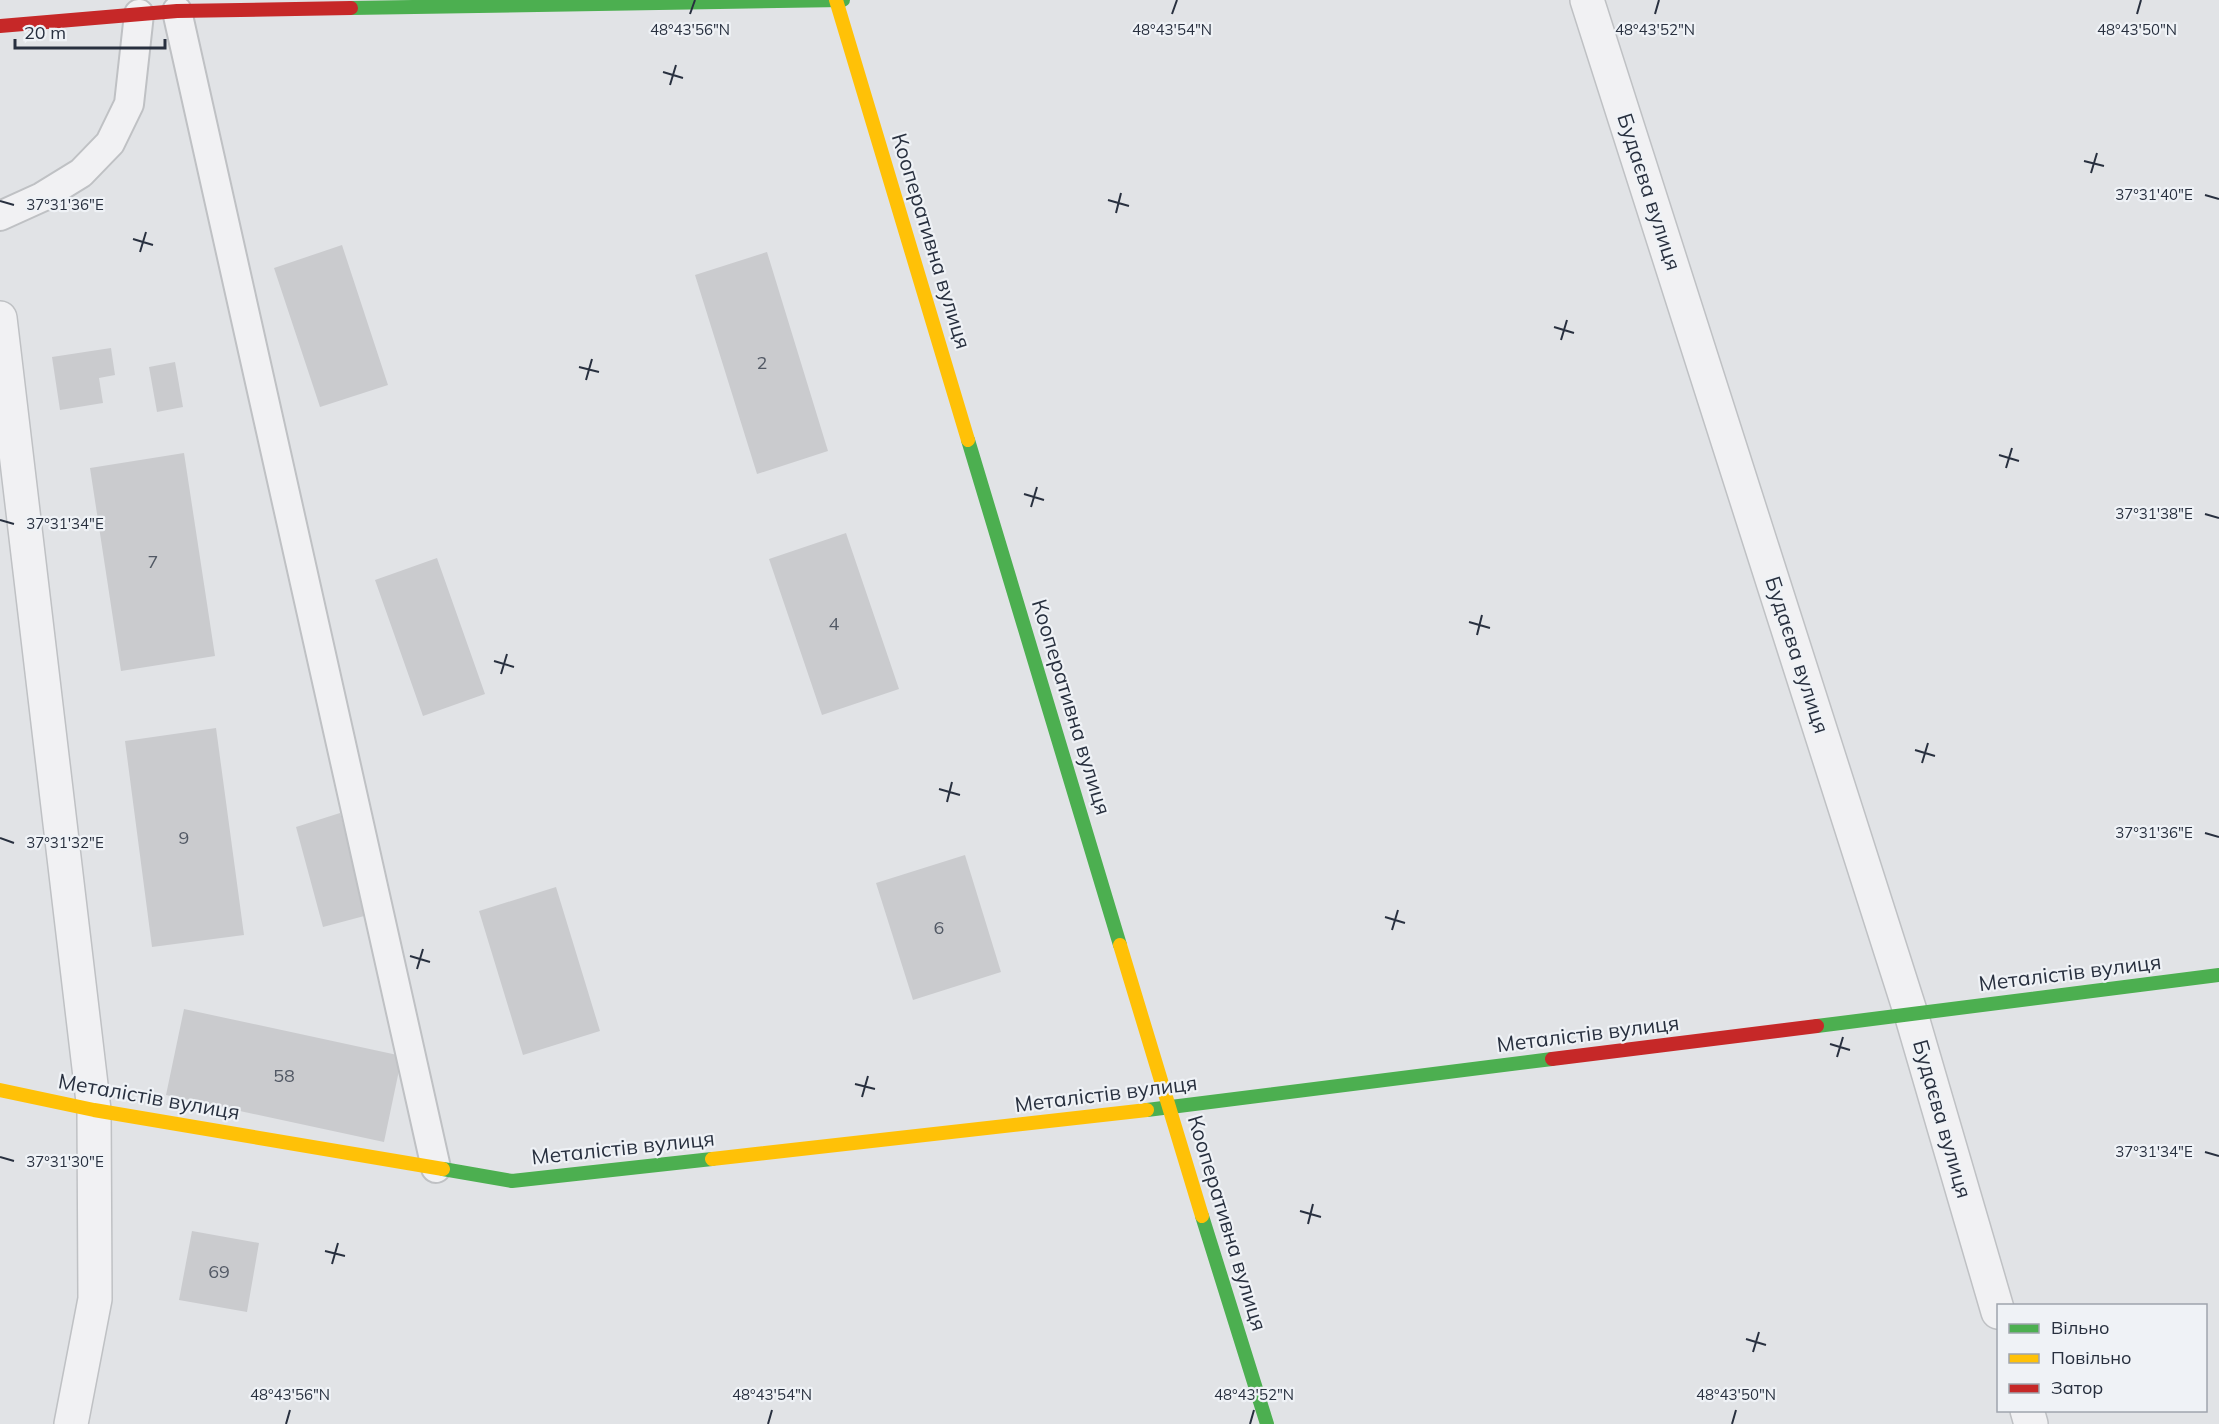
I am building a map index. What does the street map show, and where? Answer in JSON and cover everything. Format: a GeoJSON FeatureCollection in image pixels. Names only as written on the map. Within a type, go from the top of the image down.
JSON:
{"type":"FeatureCollection","features":[{"type":"Feature","properties":{"kind":"street","name":"Кооперативна вулиця"},"geometry":{"type":"LineString","coordinates":[[837,0],[1169,1108],[1267,1424]]}},
{"type":"Feature","properties":{"kind":"street"},"geometry":{"type":"LineString","coordinates":[[0,26],[155,8],[843,0]]}},
{"type":"Feature","properties":{"kind":"street","name":"Будаєва вулиця"},"geometry":{"type":"LineString","coordinates":[[1587,0],[1911,1014],[1997,1309]]}},
{"type":"Feature","properties":{"kind":"street"},"geometry":{"type":"LineString","coordinates":[[0,318],[94,1110],[95,1299],[71,1424]]}},
{"type":"Feature","properties":{"kind":"street","name":"Металістів вулиця"},"geometry":{"type":"LineString","coordinates":[[0,1090],[94,1110],[512,1181],[1169,1108],[2219,975]]}},
{"type":"Feature","properties":{"kind":"lane"},"geometry":{"type":"LineString","coordinates":[[0,216],[42,197],[81,173],[110,142],[129,104],[155,8]]}},
{"type":"Feature","properties":{"kind":"lane"},"geometry":{"type":"LineString","coordinates":[[155,8],[436,1168]]}},
{"type":"Feature","properties":{"kind":"building"},"geometry":{"type":"Polygon","coordinates":[[[342,245],[388,385],[320,407],[274,268],[342,245]]]}},
{"type":"Feature","properties":{"kind":"building"},"geometry":{"type":"Polygon","coordinates":[[[767,252],[828,451],[757,474],[695,275],[767,252]]]}},
{"type":"Feature","properties":{"kind":"building"},"geometry":{"type":"Polygon","coordinates":[[[111,348],[115,375],[99,378],[103,403],[60,410],[52,357],[111,348]]]}},
{"type":"Feature","properties":{"kind":"building"},"geometry":{"type":"Polygon","coordinates":[[[175,362],[183,407],[157,412],[149,367],[175,362]]]}},
{"type":"Feature","properties":{"kind":"building"},"geometry":{"type":"Polygon","coordinates":[[[184,453],[215,656],[121,671],[90,468],[184,453]]]}},
{"type":"Feature","properties":{"kind":"building"},"geometry":{"type":"Polygon","coordinates":[[[846,533],[899,689],[822,715],[769,559],[846,533]]]}},
{"type":"Feature","properties":{"kind":"building"},"geometry":{"type":"Polygon","coordinates":[[[437,558],[485,694],[423,716],[375,580],[437,558]]]}},
{"type":"Feature","properties":{"kind":"building"},"geometry":{"type":"Polygon","coordinates":[[[216,728],[244,935],[152,947],[125,741],[216,728]]]}},
{"type":"Feature","properties":{"kind":"building"},"geometry":{"type":"Polygon","coordinates":[[[340,813],[368,915],[323,927],[296,827],[340,813]]]}},
{"type":"Feature","properties":{"kind":"building"},"geometry":{"type":"Polygon","coordinates":[[[965,855],[1001,972],[913,1000],[876,883],[965,855]]]}},
{"type":"Feature","properties":{"kind":"building"},"geometry":{"type":"Polygon","coordinates":[[[556,887],[600,1031],[523,1055],[479,911],[556,887]]]}},
{"type":"Feature","properties":{"kind":"building"},"geometry":{"type":"Polygon","coordinates":[[[184,1009],[402,1056],[384,1142],[166,1095],[184,1009]]]}},
{"type":"Feature","properties":{"kind":"building"},"geometry":{"type":"Polygon","coordinates":[[[192,1231],[259,1243],[247,1312],[179,1300],[192,1231]]]}},
{"type":"Feature","properties":{"kind":"traffic: fast"},"geometry":{"type":"LineString","coordinates":[[351,8],[843,0]]}},
{"type":"Feature","properties":{"kind":"traffic: fast"},"geometry":{"type":"LineString","coordinates":[[968,440],[1120,945]]}},
{"type":"Feature","properties":{"kind":"traffic: fast"},"geometry":{"type":"LineString","coordinates":[[1817,1026],[2219,975]]}},
{"type":"Feature","properties":{"kind":"traffic: fast"},"geometry":{"type":"LineString","coordinates":[[1147,1110],[1552,1059]]}},
{"type":"Feature","properties":{"kind":"traffic: fast"},"geometry":{"type":"LineString","coordinates":[[443,1169],[512,1181],[712,1159]]}},
{"type":"Feature","properties":{"kind":"traffic: fast"},"geometry":{"type":"LineString","coordinates":[[1202,1216],[1267,1424]]}},
{"type":"Feature","properties":{"kind":"traffic: slow"},"geometry":{"type":"LineString","coordinates":[[836,0],[968,440]]}},
{"type":"Feature","properties":{"kind":"traffic: slow"},"geometry":{"type":"LineString","coordinates":[[1120,945],[1202,1216]]}},
{"type":"Feature","properties":{"kind":"traffic: slow"},"geometry":{"type":"LineString","coordinates":[[0,1090],[94,1110],[443,1169]]}},
{"type":"Feature","properties":{"kind":"traffic: slow"},"geometry":{"type":"LineString","coordinates":[[712,1159],[1147,1110]]}},
{"type":"Feature","properties":{"kind":"traffic: jam"},"geometry":{"type":"LineString","coordinates":[[0,26],[177,11],[351,8]]}},
{"type":"Feature","properties":{"kind":"traffic: jam"},"geometry":{"type":"LineString","coordinates":[[1552,1059],[1817,1026]]}}]}
